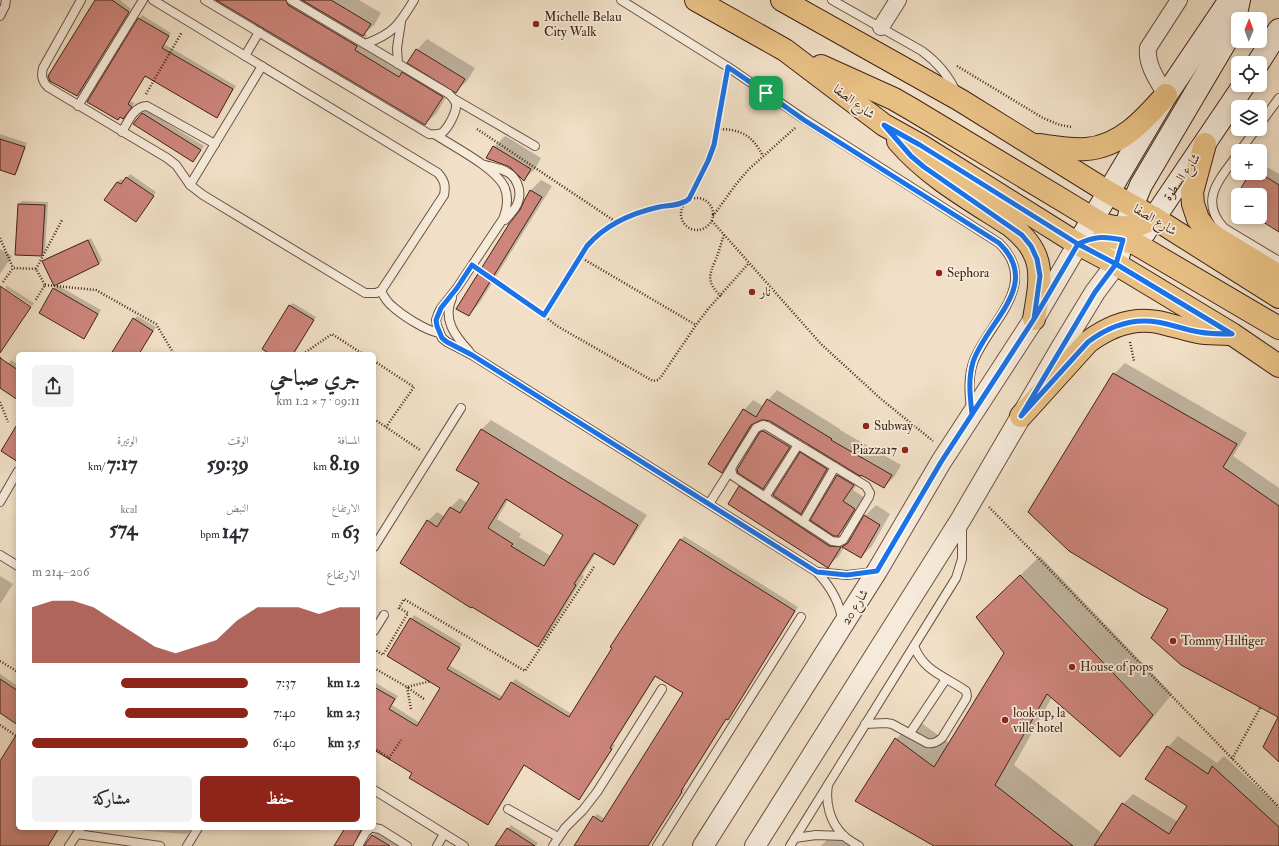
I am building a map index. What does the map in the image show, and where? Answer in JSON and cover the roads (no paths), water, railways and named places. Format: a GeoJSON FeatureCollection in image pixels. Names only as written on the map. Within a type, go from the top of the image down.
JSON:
{"type":"FeatureCollection","features":[{"type":"Feature","properties":{"kind":"main road","name":"شارع الصفا"},"geometry":{"type":"LineString","coordinates":[[696,0],[785,50],[884,125],[920,145],[1078,244],[1116,264],[1232,334],[1279,366]]}},
{"type":"Feature","properties":{"kind":"main road","name":"شارع الصفا"},"geometry":{"type":"LineString","coordinates":[[782,0],[960,100],[1084,178],[1154,218],[1279,297]]}},
{"type":"Feature","properties":{"kind":"main road"},"geometry":{"type":"LineString","coordinates":[[1078,244],[1166,95],[1230,0]]}},
{"type":"Feature","properties":{"kind":"main road"},"geometry":{"type":"LineString","coordinates":[[1129,237],[1132,206],[1146,175],[1226,41],[1234,23],[1239,0]]}},
{"type":"Feature","properties":{"kind":"main road"},"geometry":{"type":"LineString","coordinates":[[1262,56],[1279,30]]}},
{"type":"Feature","properties":{"kind":"main road"},"geometry":{"type":"LineString","coordinates":[[785,50],[894,99],[1092,220],[1114,228],[1160,258],[1279,328]]}},
{"type":"Feature","properties":{"kind":"main road","name":"شارع السطوة"},"geometry":{"type":"LineString","coordinates":[[1154,218],[1239,92]]}},
{"type":"Feature","properties":{"kind":"main road"},"geometry":{"type":"LineString","coordinates":[[1032,144],[1075,150],[1087,149],[1110,143],[1121,137],[1148,116],[1166,95]]}},
{"type":"Feature","properties":{"kind":"main road"},"geometry":{"type":"LineString","coordinates":[[884,125],[911,156],[924,167],[940,180],[1011,226],[1022,235],[1031,246],[1037,259],[1040,276],[1034,319]]}},
{"type":"Feature","properties":{"kind":"main road"},"geometry":{"type":"LineString","coordinates":[[1205,144],[1192,192],[1193,204],[1198,220],[1207,231],[1218,239],[1279,276]]}},
{"type":"Feature","properties":{"kind":"main road"},"geometry":{"type":"LineString","coordinates":[[1146,175],[1146,185],[1152,193],[1161,196],[1171,193]]}},
{"type":"Feature","properties":{"kind":"main road"},"geometry":{"type":"LineString","coordinates":[[1068,205],[1076,206],[1083,204],[1089,199],[1091,191],[1090,184],[1084,178]]}},
{"type":"Feature","properties":{"kind":"main road"},"geometry":{"type":"LineString","coordinates":[[1116,264],[1129,237],[1141,224],[1154,218]]}},
{"type":"Feature","properties":{"kind":"main road"},"geometry":{"type":"LineString","coordinates":[[1078,244],[1090,238],[1129,237]]}},
{"type":"Feature","properties":{"kind":"main road"},"geometry":{"type":"LineString","coordinates":[[1144,282],[1142,268],[1146,262],[1153,258],[1160,258]]}},
{"type":"Feature","properties":{"kind":"main road"},"geometry":{"type":"LineString","coordinates":[[1021,416],[1088,342],[1113,327],[1142,321],[1156,322],[1199,332],[1232,334]]}},
{"type":"Feature","properties":{"kind":"street"},"geometry":{"type":"LineString","coordinates":[[881,27],[898,0]]}},
{"type":"Feature","properties":{"kind":"street"},"geometry":{"type":"LineString","coordinates":[[1166,95],[1149,63],[1147,56],[1148,48],[1180,0]]}},
{"type":"Feature","properties":{"kind":"street","name":"شارع 20"},"geometry":{"type":"LineString","coordinates":[[703,846],[843,626],[941,462],[1034,319],[1078,244]]}},
{"type":"Feature","properties":{"kind":"street"},"geometry":{"type":"LineString","coordinates":[[755,846],[977,493],[1095,292],[1116,264]]}},
{"type":"Feature","properties":{"kind":"lane"},"geometry":{"type":"LineString","coordinates":[[0,16],[6,0]]}},
{"type":"Feature","properties":{"kind":"lane"},"geometry":{"type":"LineString","coordinates":[[81,0],[43,68],[41,75],[43,82],[48,87],[168,158],[190,185],[203,195],[365,293],[376,293],[381,291],[444,195],[445,187],[443,179],[438,173],[153,0]]}},
{"type":"Feature","properties":{"kind":"lane"},"geometry":{"type":"LineString","coordinates":[[78,106],[142,0]]}},
{"type":"Feature","properties":{"kind":"lane"},"geometry":{"type":"LineString","coordinates":[[205,0],[429,134],[436,135],[484,165],[500,180],[507,195],[506,212],[503,219],[438,314],[437,326],[439,332],[447,342],[472,355],[817,572],[828,584],[836,597],[841,611],[843,626]]}},
{"type":"Feature","properties":{"kind":"lane"},"geometry":{"type":"LineString","coordinates":[[291,0],[449,94],[454,99],[535,146]]}},
{"type":"Feature","properties":{"kind":"lane"},"geometry":{"type":"LineString","coordinates":[[365,44],[386,35],[401,22],[414,0]]}},
{"type":"Feature","properties":{"kind":"lane"},"geometry":{"type":"LineString","coordinates":[[621,0],[728,67],[804,120],[999,243],[1008,252],[1015,269],[1015,285],[1011,297],[979,348],[973,361],[969,390],[972,414]]}},
{"type":"Feature","properties":{"kind":"lane"},"geometry":{"type":"LineString","coordinates":[[832,0],[922,51],[934,60],[944,70],[952,82],[960,100]]}},
{"type":"Feature","properties":{"kind":"lane"},"geometry":{"type":"LineString","coordinates":[[398,64],[397,48],[401,22]]}},
{"type":"Feature","properties":{"kind":"lane"},"geometry":{"type":"LineString","coordinates":[[245,56],[259,32]]}},
{"type":"Feature","properties":{"kind":"lane"},"geometry":{"type":"LineString","coordinates":[[190,185],[262,66]]}},
{"type":"Feature","properties":{"kind":"lane"},"geometry":{"type":"LineString","coordinates":[[1267,114],[1279,98]]}},
{"type":"Feature","properties":{"kind":"lane"},"geometry":{"type":"LineString","coordinates":[[436,135],[446,129],[454,114],[456,109],[454,99]]}},
{"type":"Feature","properties":{"kind":"lane"},"geometry":{"type":"LineString","coordinates":[[122,132],[139,107],[147,106],[215,144]]}},
{"type":"Feature","properties":{"kind":"lane"},"geometry":{"type":"LineString","coordinates":[[1231,164],[1213,190],[1211,202],[1217,221],[1224,228],[1279,261]]}},
{"type":"Feature","properties":{"kind":"lane"},"geometry":{"type":"LineString","coordinates":[[484,165],[508,172],[517,182],[519,189],[520,196],[515,209],[495,231]]}},
{"type":"Feature","properties":{"kind":"lane"},"geometry":{"type":"LineString","coordinates":[[457,288],[449,309],[450,325],[454,333],[472,355]]}},
{"type":"Feature","properties":{"kind":"lane"},"geometry":{"type":"LineString","coordinates":[[381,291],[385,299],[401,313],[428,329],[439,332]]}},
{"type":"Feature","properties":{"kind":"lane"},"geometry":{"type":"LineString","coordinates":[[376,544],[461,408]]}},
{"type":"Feature","properties":{"kind":"lane"},"geometry":{"type":"LineString","coordinates":[[709,504],[756,428],[759,426],[767,426],[835,467],[866,486],[870,493],[843,540],[840,542],[832,541],[735,478],[731,469]]}},
{"type":"Feature","properties":{"kind":"lane"},"geometry":{"type":"LineString","coordinates":[[765,497],[798,445]]}},
{"type":"Feature","properties":{"kind":"lane"},"geometry":{"type":"LineString","coordinates":[[803,522],[835,467]]}},
{"type":"Feature","properties":{"kind":"lane"},"geometry":{"type":"LineString","coordinates":[[0,502],[16,474]]}},
{"type":"Feature","properties":{"kind":"lane"},"geometry":{"type":"LineString","coordinates":[[790,846],[956,578],[960,569],[963,549],[961,519]]}},
{"type":"Feature","properties":{"kind":"lane"},"geometry":{"type":"LineString","coordinates":[[0,555],[16,565]]}},
{"type":"Feature","properties":{"kind":"lane"},"geometry":{"type":"LineString","coordinates":[[817,572],[847,575],[877,571]]}},
{"type":"Feature","properties":{"kind":"lane"},"geometry":{"type":"LineString","coordinates":[[376,628],[384,616]]}},
{"type":"Feature","properties":{"kind":"lane"},"geometry":{"type":"LineString","coordinates":[[657,846],[801,617]]}},
{"type":"Feature","properties":{"kind":"lane"},"geometry":{"type":"LineString","coordinates":[[865,724],[886,723],[899,727],[927,743],[933,744],[942,738],[966,700],[966,691],[924,664],[917,654],[914,646]]}},
{"type":"Feature","properties":{"kind":"lane"},"geometry":{"type":"LineString","coordinates":[[910,734],[946,679]]}},
{"type":"Feature","properties":{"kind":"lane"},"geometry":{"type":"LineString","coordinates":[[553,846],[565,828],[597,792],[662,689]]}},
{"type":"Feature","properties":{"kind":"lane"},"geometry":{"type":"LineString","coordinates":[[829,782],[827,792],[829,813],[844,836],[859,846]]}},
{"type":"Feature","properties":{"kind":"lane"},"geometry":{"type":"LineString","coordinates":[[376,791],[464,846]]}},
{"type":"Feature","properties":{"kind":"lane"},"geometry":{"type":"LineString","coordinates":[[508,809],[558,837]]}},
{"type":"Feature","properties":{"kind":"lane"},"geometry":{"type":"LineString","coordinates":[[376,828],[380,829],[407,846]]}},
{"type":"Feature","properties":{"kind":"lane"},"geometry":{"type":"LineString","coordinates":[[187,846],[197,830]]}},
{"type":"Feature","properties":{"kind":"lane"},"geometry":{"type":"LineString","coordinates":[[358,846],[366,832],[370,830]]}},
{"type":"Feature","properties":{"kind":"lane"},"geometry":{"type":"LineString","coordinates":[[69,846],[79,831],[160,846]]}},
{"type":"Feature","properties":{"kind":"lane"},"geometry":{"type":"LineString","coordinates":[[437,846],[444,834]]}},
{"type":"Feature","properties":{"kind":"lane"},"geometry":{"type":"LineString","coordinates":[[795,838],[816,835],[844,836]]}},
{"type":"Feature","properties":{"kind":"place","name":"Michelle Belau City Walk"},"geometry":{"type":"Point","coordinates":[536,24]}},
{"type":"Feature","properties":{"kind":"place","name":"Sephora"},"geometry":{"type":"Point","coordinates":[939,273]}},
{"type":"Feature","properties":{"kind":"place","name":"نار"},"geometry":{"type":"Point","coordinates":[752,292]}},
{"type":"Feature","properties":{"kind":"place","name":"Subway"},"geometry":{"type":"Point","coordinates":[866,426]}},
{"type":"Feature","properties":{"kind":"place","name":"Piazza17"},"geometry":{"type":"Point","coordinates":[905,450]}},
{"type":"Feature","properties":{"kind":"place","name":"Tommy Hilfiger"},"geometry":{"type":"Point","coordinates":[1173,641]}},
{"type":"Feature","properties":{"kind":"place","name":"House of pops"},"geometry":{"type":"Point","coordinates":[1072,667]}},
{"type":"Feature","properties":{"kind":"place","name":"look up, la ville hotel"},"geometry":{"type":"Point","coordinates":[1005,720]}}]}
